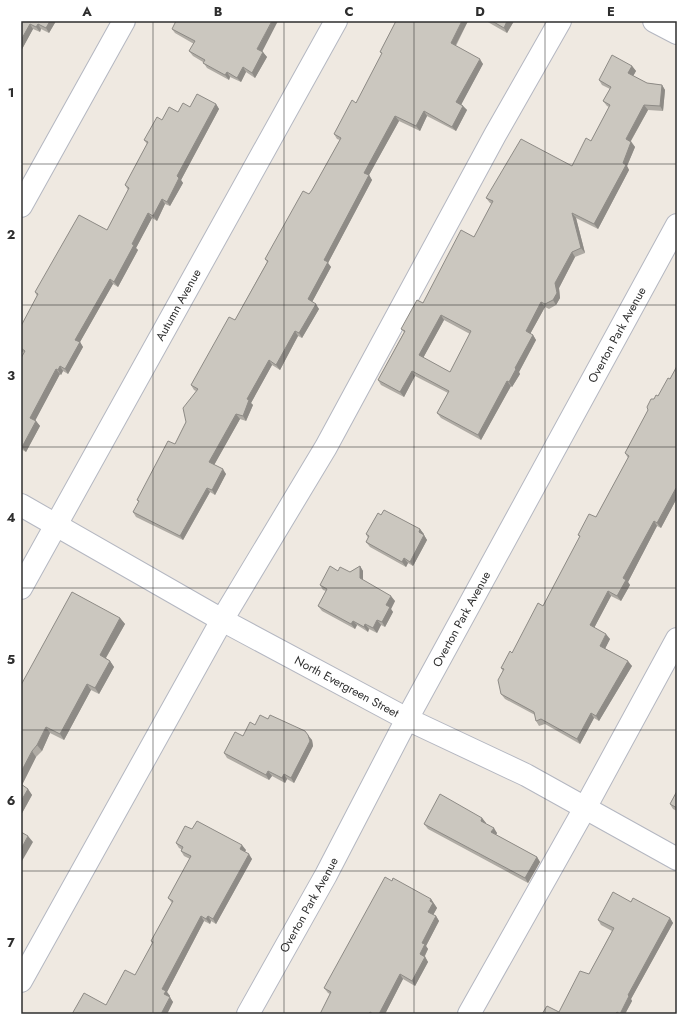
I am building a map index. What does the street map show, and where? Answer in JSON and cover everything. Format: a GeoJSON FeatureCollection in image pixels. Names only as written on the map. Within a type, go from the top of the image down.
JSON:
{"type":"FeatureCollection","features":[{"type":"Feature","properties":{"kind":"street"},"geometry":{"type":"LineString","coordinates":[[21,206],[124,21]]}},
{"type":"Feature","properties":{"kind":"street","name":"Autumn Avenue"},"geometry":{"type":"LineString","coordinates":[[21,588],[57,526],[336,21]]}},
{"type":"Feature","properties":{"kind":"street"},"geometry":{"type":"LineString","coordinates":[[21,981],[222,620],[326,447],[494,135],[560,21]]}},
{"type":"Feature","properties":{"kind":"street"},"geometry":{"type":"LineString","coordinates":[[654,21],[677,33]]}},
{"type":"Feature","properties":{"kind":"street","name":"Overton Park Avenue"},"geometry":{"type":"LineString","coordinates":[[248,1014],[326,875],[407,719],[677,225]]}},
{"type":"Feature","properties":{"kind":"street","name":"North Evergreen Street"},"geometry":{"type":"LineString","coordinates":[[21,505],[222,620],[407,719],[526,776],[677,859]]}},
{"type":"Feature","properties":{"kind":"street"},"geometry":{"type":"LineString","coordinates":[[469,1014],[585,808],[677,639]]}},
{"type":"Feature","properties":{"kind":"building"},"geometry":{"type":"Polygon","coordinates":[[[21,21],[50,21],[46,28],[38,24],[36,27],[30,24],[21,40],[21,21]]]}},
{"type":"Feature","properties":{"kind":"building"},"geometry":{"type":"Polygon","coordinates":[[[176,21],[272,21],[257,49],[263,52],[252,73],[243,67],[237,78],[227,72],[225,75],[203,63],[205,60],[189,51],[195,41],[172,29],[176,21]]]}},
{"type":"Feature","properties":{"kind":"building"},"geometry":{"type":"Polygon","coordinates":[[[396,21],[462,21],[451,43],[480,59],[456,102],[463,106],[452,127],[424,111],[416,126],[395,116],[364,173],[369,175],[324,260],[328,262],[308,299],[316,304],[299,333],[295,331],[276,365],[269,360],[247,399],[249,400],[243,416],[236,414],[209,462],[223,469],[212,490],[207,488],[180,536],[133,512],[139,501],[137,500],[168,441],[175,444],[186,422],[183,408],[198,389],[191,385],[229,317],[235,320],[268,261],[265,259],[303,191],[309,194],[312,190],[341,138],[334,134],[352,100],[356,103],[382,53],[380,52],[396,21]]]}},
{"type":"Feature","properties":{"kind":"building"},"geometry":{"type":"Polygon","coordinates":[[[492,21],[507,21],[504,28],[492,21]]]}},
{"type":"Feature","properties":{"kind":"building"},"geometry":{"type":"Polygon","coordinates":[[[612,55],[632,66],[628,73],[647,83],[662,85],[660,106],[644,105],[626,139],[631,142],[623,163],[626,165],[594,224],[572,213],[581,248],[572,252],[555,283],[557,293],[553,300],[545,304],[541,302],[526,331],[533,335],[509,382],[507,381],[478,435],[437,413],[449,391],[412,371],[400,392],[378,380],[405,331],[401,329],[417,300],[423,303],[461,230],[474,237],[493,201],[486,198],[521,139],[572,166],[586,138],[591,141],[610,105],[603,101],[611,87],[599,80],[612,55]],[[441,315],[419,355],[450,372],[471,331],[441,315]]]}},
{"type":"Feature","properties":{"kind":"building"},"geometry":{"type":"Polygon","coordinates":[[[197,94],[216,104],[177,176],[179,178],[167,202],[162,199],[153,216],[148,213],[132,244],[134,245],[114,282],[110,279],[75,340],[80,342],[65,369],[60,366],[58,370],[56,369],[30,418],[36,421],[22,447],[21,358],[25,351],[21,348],[21,326],[38,294],[35,292],[79,215],[107,230],[129,188],[125,185],[148,142],[144,140],[157,117],[162,120],[169,107],[178,112],[183,103],[190,107],[197,94]]]}},
{"type":"Feature","properties":{"kind":"building"},"geometry":{"type":"Polygon","coordinates":[[[677,366],[677,488],[657,523],[654,521],[623,578],[626,580],[617,596],[608,591],[590,625],[606,634],[600,646],[628,661],[596,716],[591,713],[577,739],[541,719],[536,721],[534,712],[501,694],[498,680],[504,669],[501,668],[510,651],[512,653],[538,603],[543,606],[580,536],[578,535],[589,514],[596,517],[629,456],[625,453],[648,410],[647,407],[651,399],[654,399],[656,395],[658,396],[677,366]]]}},
{"type":"Feature","properties":{"kind":"building"},"geometry":{"type":"Polygon","coordinates":[[[384,510],[420,529],[419,532],[424,535],[410,562],[404,558],[402,562],[366,542],[369,536],[366,534],[378,513],[381,515],[384,510]]]}},
{"type":"Feature","properties":{"kind":"building"},"geometry":{"type":"Polygon","coordinates":[[[330,566],[338,571],[340,567],[350,572],[360,566],[360,578],[391,596],[386,605],[390,607],[382,622],[377,620],[373,628],[365,624],[364,627],[353,621],[351,624],[318,606],[327,589],[320,585],[330,566]]]}},
{"type":"Feature","properties":{"kind":"building"},"geometry":{"type":"Polygon","coordinates":[[[72,592],[120,618],[100,655],[110,661],[95,688],[87,684],[60,734],[46,727],[21,772],[21,685],[72,592]]]}},
{"type":"Feature","properties":{"kind":"building"},"geometry":{"type":"Polygon","coordinates":[[[260,715],[268,719],[270,715],[305,731],[308,735],[310,741],[291,778],[284,774],[282,778],[268,771],[266,775],[224,753],[235,732],[243,736],[250,722],[255,725],[260,715]]]}},
{"type":"Feature","properties":{"kind":"building"},"geometry":{"type":"Polygon","coordinates":[[[21,784],[28,789],[21,801],[21,784]]]}},
{"type":"Feature","properties":{"kind":"building"},"geometry":{"type":"Polygon","coordinates":[[[677,791],[677,808],[670,804],[677,791]]]}},
{"type":"Feature","properties":{"kind":"building"},"geometry":{"type":"Polygon","coordinates":[[[440,794],[482,818],[481,821],[494,828],[491,832],[537,857],[525,878],[424,824],[440,794]]]}},
{"type":"Feature","properties":{"kind":"building"},"geometry":{"type":"Polygon","coordinates":[[[197,821],[242,845],[240,849],[249,854],[213,919],[208,916],[206,919],[201,916],[162,989],[166,991],[164,994],[170,997],[161,1014],[72,1014],[84,993],[106,1005],[125,970],[135,975],[153,942],[151,941],[173,901],[168,898],[191,856],[181,851],[183,847],[176,843],[185,826],[192,829],[197,821]]]}},
{"type":"Feature","properties":{"kind":"building"},"geometry":{"type":"Polygon","coordinates":[[[21,832],[28,836],[21,849],[21,832]]]}},
{"type":"Feature","properties":{"kind":"building"},"geometry":{"type":"Polygon","coordinates":[[[385,877],[392,881],[393,878],[431,899],[430,901],[433,903],[428,912],[436,916],[422,943],[425,944],[420,954],[425,957],[412,981],[400,974],[379,1014],[373,1014],[370,1012],[369,1014],[320,1014],[331,992],[324,988],[385,877]]]}},
{"type":"Feature","properties":{"kind":"building"},"geometry":{"type":"Polygon","coordinates":[[[613,892],[631,902],[633,898],[670,918],[628,995],[629,996],[620,1014],[617,1012],[615,1014],[542,1014],[547,1006],[559,1012],[580,971],[589,974],[614,928],[598,920],[613,892]]]}}]}
